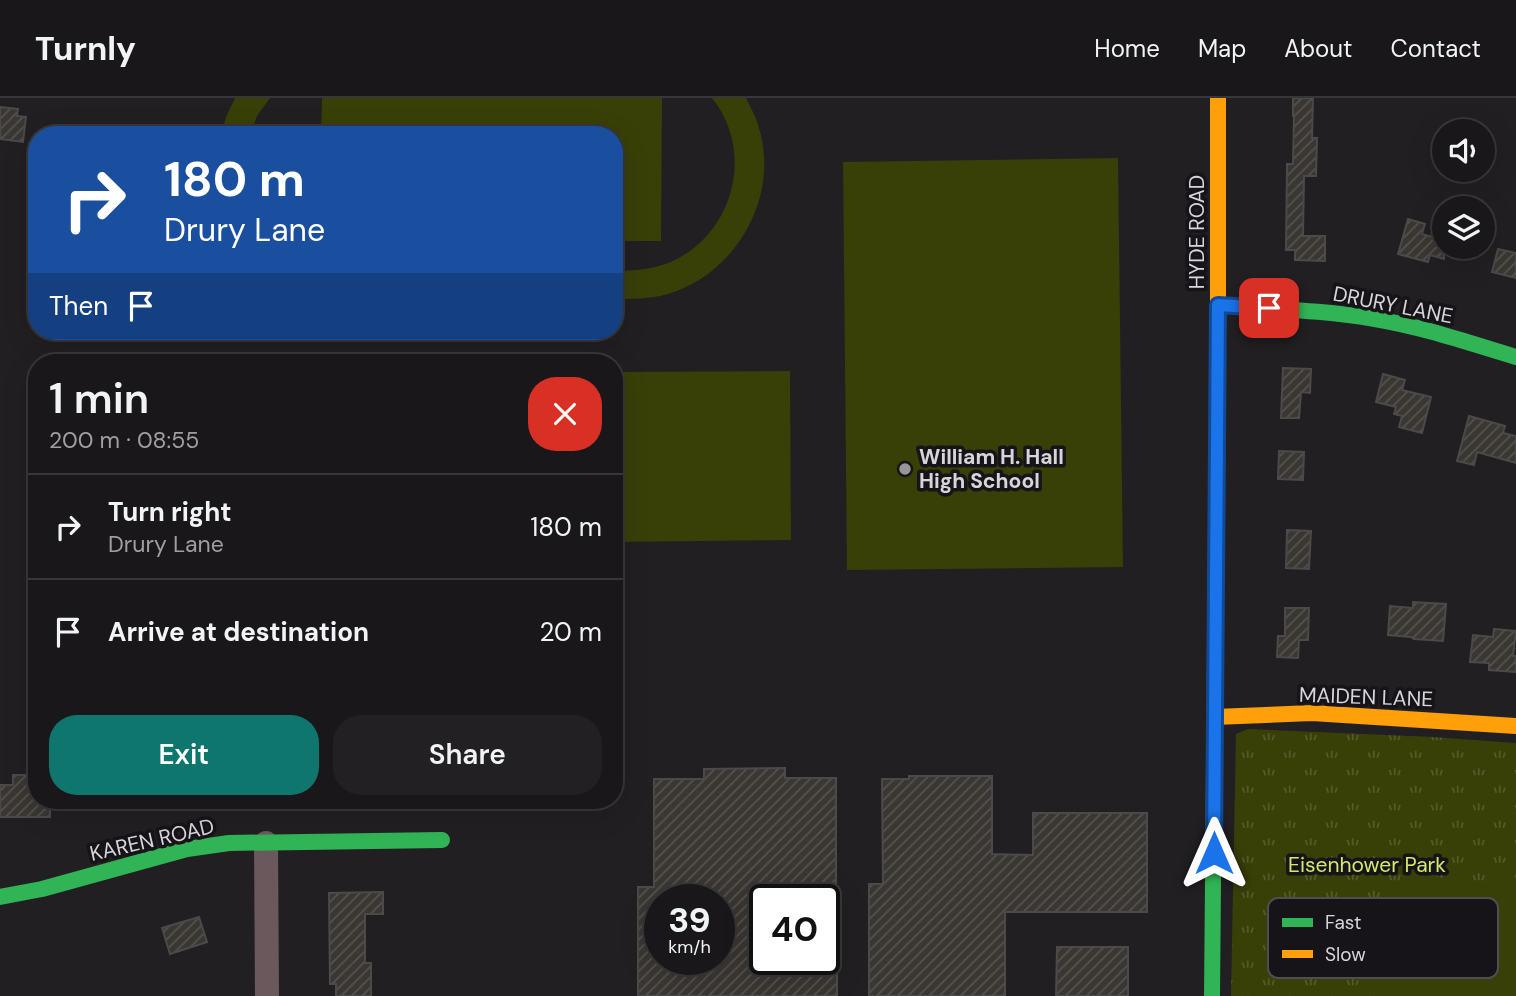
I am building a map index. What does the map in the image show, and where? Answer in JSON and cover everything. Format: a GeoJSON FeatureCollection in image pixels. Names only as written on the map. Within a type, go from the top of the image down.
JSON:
{"type":"FeatureCollection","features":[{"type":"Feature","properties":{"kind":"street","name":"HYDE ROAD"},"geometry":{"type":"LineString","coordinates":[[1212,996],[1218,98]]}},
{"type":"Feature","properties":{"kind":"street","name":"DRURY LANE"},"geometry":{"type":"LineString","coordinates":[[1218,305],[1322,312],[1374,319],[1415,327],[1516,357]]}},
{"type":"Feature","properties":{"kind":"street","name":"MAIDEN LANE"},"geometry":{"type":"LineString","coordinates":[[1214,717],[1312,713],[1516,726]]}},
{"type":"Feature","properties":{"kind":"street","name":"KAREN ROAD"},"geometry":{"type":"LineString","coordinates":[[0,897],[42,889],[187,849],[229,843],[442,840]]}},
{"type":"Feature","properties":{"kind":"street"},"geometry":{"type":"LineString","coordinates":[[266,843],[267,996]]}},
{"type":"Feature","properties":{"kind":"green space"},"geometry":{"type":"Polygon","coordinates":[[[235,98],[270,98],[253,126],[224,126],[235,98]]]}},
{"type":"Feature","properties":{"kind":"green space"},"geometry":{"type":"Polygon","coordinates":[[[322,98],[662,98],[661,241],[623,241],[623,126],[321,126],[322,98]]]}},
{"type":"Feature","properties":{"kind":"green space"},"geometry":{"type":"Polygon","coordinates":[[[712,98],[746,98],[759,128],[764,154],[763,180],[757,206],[747,229],[732,251],[714,269],[692,284],[661,296],[623,299],[623,271],[646,269],[677,259],[697,246],[725,209],[735,164],[725,119],[712,98]]]}},
{"type":"Feature","properties":{"kind":"green space"},"geometry":{"type":"Polygon","coordinates":[[[1118,158],[1123,567],[847,570],[843,162],[1118,158]]]}},
{"type":"Feature","properties":{"kind":"green space"},"geometry":{"type":"Polygon","coordinates":[[[790,371],[791,540],[623,542],[623,372],[790,371]]]}},
{"type":"Feature","properties":{"kind":"green space","name":"Eisenhower Park"},"geometry":{"type":"Polygon","coordinates":[[[1248,729],[1516,743],[1516,996],[1231,996],[1236,734],[1248,729]]]}},
{"type":"Feature","properties":{"kind":"green space"},"geometry":{"type":"Polygon","coordinates":[[[1402,870],[1516,892],[1516,996],[1377,996],[1381,978],[1498,978],[1498,898],[1396,898],[1402,870]]]}},
{"type":"Feature","properties":{"kind":"building"},"geometry":{"type":"Polygon","coordinates":[[[1293,98],[1313,98],[1312,138],[1317,138],[1316,176],[1304,176],[1303,236],[1325,236],[1325,261],[1295,260],[1295,250],[1286,250],[1287,164],[1293,164],[1293,98]]]}},
{"type":"Feature","properties":{"kind":"building"},"geometry":{"type":"Polygon","coordinates":[[[0,107],[18,109],[17,116],[26,117],[23,142],[0,139],[0,107]]]}},
{"type":"Feature","properties":{"kind":"building"},"geometry":{"type":"Polygon","coordinates":[[[1408,219],[1425,224],[1422,234],[1432,237],[1432,256],[1428,262],[1398,254],[1408,219]]]}},
{"type":"Feature","properties":{"kind":"building"},"geometry":{"type":"Polygon","coordinates":[[[1498,249],[1516,253],[1516,278],[1492,272],[1498,249]]]}},
{"type":"Feature","properties":{"kind":"building"},"geometry":{"type":"Polygon","coordinates":[[[1283,368],[1311,369],[1310,393],[1301,392],[1299,418],[1281,418],[1283,368]]]}},
{"type":"Feature","properties":{"kind":"building"},"geometry":{"type":"Polygon","coordinates":[[[1383,374],[1405,380],[1402,390],[1431,397],[1422,433],[1399,427],[1402,416],[1394,414],[1396,407],[1376,402],[1383,374]]]}},
{"type":"Feature","properties":{"kind":"building"},"geometry":{"type":"Polygon","coordinates":[[[1469,416],[1505,426],[1503,433],[1516,436],[1516,463],[1477,452],[1474,465],[1457,461],[1469,416]]]}},
{"type":"Feature","properties":{"kind":"building"},"geometry":{"type":"Polygon","coordinates":[[[1279,451],[1304,452],[1303,480],[1278,479],[1279,451]]]}},
{"type":"Feature","properties":{"kind":"building"},"geometry":{"type":"Polygon","coordinates":[[[1287,530],[1311,531],[1309,569],[1286,568],[1287,530]]]}},
{"type":"Feature","properties":{"kind":"building"},"geometry":{"type":"Polygon","coordinates":[[[1413,602],[1446,604],[1443,641],[1388,635],[1390,606],[1413,608],[1413,602]]]}},
{"type":"Feature","properties":{"kind":"building"},"geometry":{"type":"Polygon","coordinates":[[[1285,608],[1309,608],[1308,640],[1299,640],[1298,658],[1277,657],[1278,636],[1285,636],[1285,608]]]}},
{"type":"Feature","properties":{"kind":"building"},"geometry":{"type":"Polygon","coordinates":[[[1494,629],[1516,631],[1513,656],[1516,656],[1516,672],[1489,670],[1489,663],[1470,662],[1473,635],[1493,637],[1494,629]]]}},
{"type":"Feature","properties":{"kind":"building"},"geometry":{"type":"Polygon","coordinates":[[[785,768],[785,778],[836,778],[836,884],[749,884],[749,975],[837,975],[837,996],[638,996],[638,887],[644,887],[644,975],[735,975],[735,884],[654,884],[654,779],[704,779],[704,769],[785,768]]]}},
{"type":"Feature","properties":{"kind":"building"},"geometry":{"type":"Polygon","coordinates":[[[13,775],[28,775],[28,809],[50,809],[50,817],[0,817],[0,785],[13,785],[13,775]]]}},
{"type":"Feature","properties":{"kind":"building"},"geometry":{"type":"Polygon","coordinates":[[[909,776],[992,776],[992,854],[1033,855],[1033,813],[1147,813],[1147,912],[1005,912],[1005,996],[869,996],[869,884],[883,884],[882,779],[909,779],[909,776]]]}},
{"type":"Feature","properties":{"kind":"building"},"geometry":{"type":"Polygon","coordinates":[[[383,892],[383,914],[365,914],[365,963],[371,963],[371,996],[336,996],[336,984],[330,984],[329,893],[383,892]]]}},
{"type":"Feature","properties":{"kind":"building"},"geometry":{"type":"Polygon","coordinates":[[[199,917],[207,942],[170,954],[162,928],[199,917]]]}},
{"type":"Feature","properties":{"kind":"building"},"geometry":{"type":"Polygon","coordinates":[[[1057,947],[1128,947],[1128,996],[1056,996],[1057,947]]]}},
{"type":"Feature","properties":{"kind":"traffic: fast"},"geometry":{"type":"LineString","coordinates":[[1218,305],[1316,312],[1393,322],[1516,357]]}},
{"type":"Feature","properties":{"kind":"traffic: fast"},"geometry":{"type":"LineString","coordinates":[[1212,996],[1218,315]]}},
{"type":"Feature","properties":{"kind":"traffic: fast"},"geometry":{"type":"LineString","coordinates":[[0,897],[42,889],[187,849],[229,843],[442,840]]}},
{"type":"Feature","properties":{"kind":"traffic: slow"},"geometry":{"type":"LineString","coordinates":[[1218,98],[1218,315]]}},
{"type":"Feature","properties":{"kind":"traffic: slow"},"geometry":{"type":"LineString","coordinates":[[1214,717],[1312,713],[1516,726]]}},
{"type":"Feature","properties":{"kind":"place","name":"William H. Hall High School"},"geometry":{"type":"Point","coordinates":[905,469]}},
{"type":"Feature","properties":{"kind":"route"},"geometry":{"type":"LineString","coordinates":[[1214,853],[1218,305],[1269,308]]}}]}
